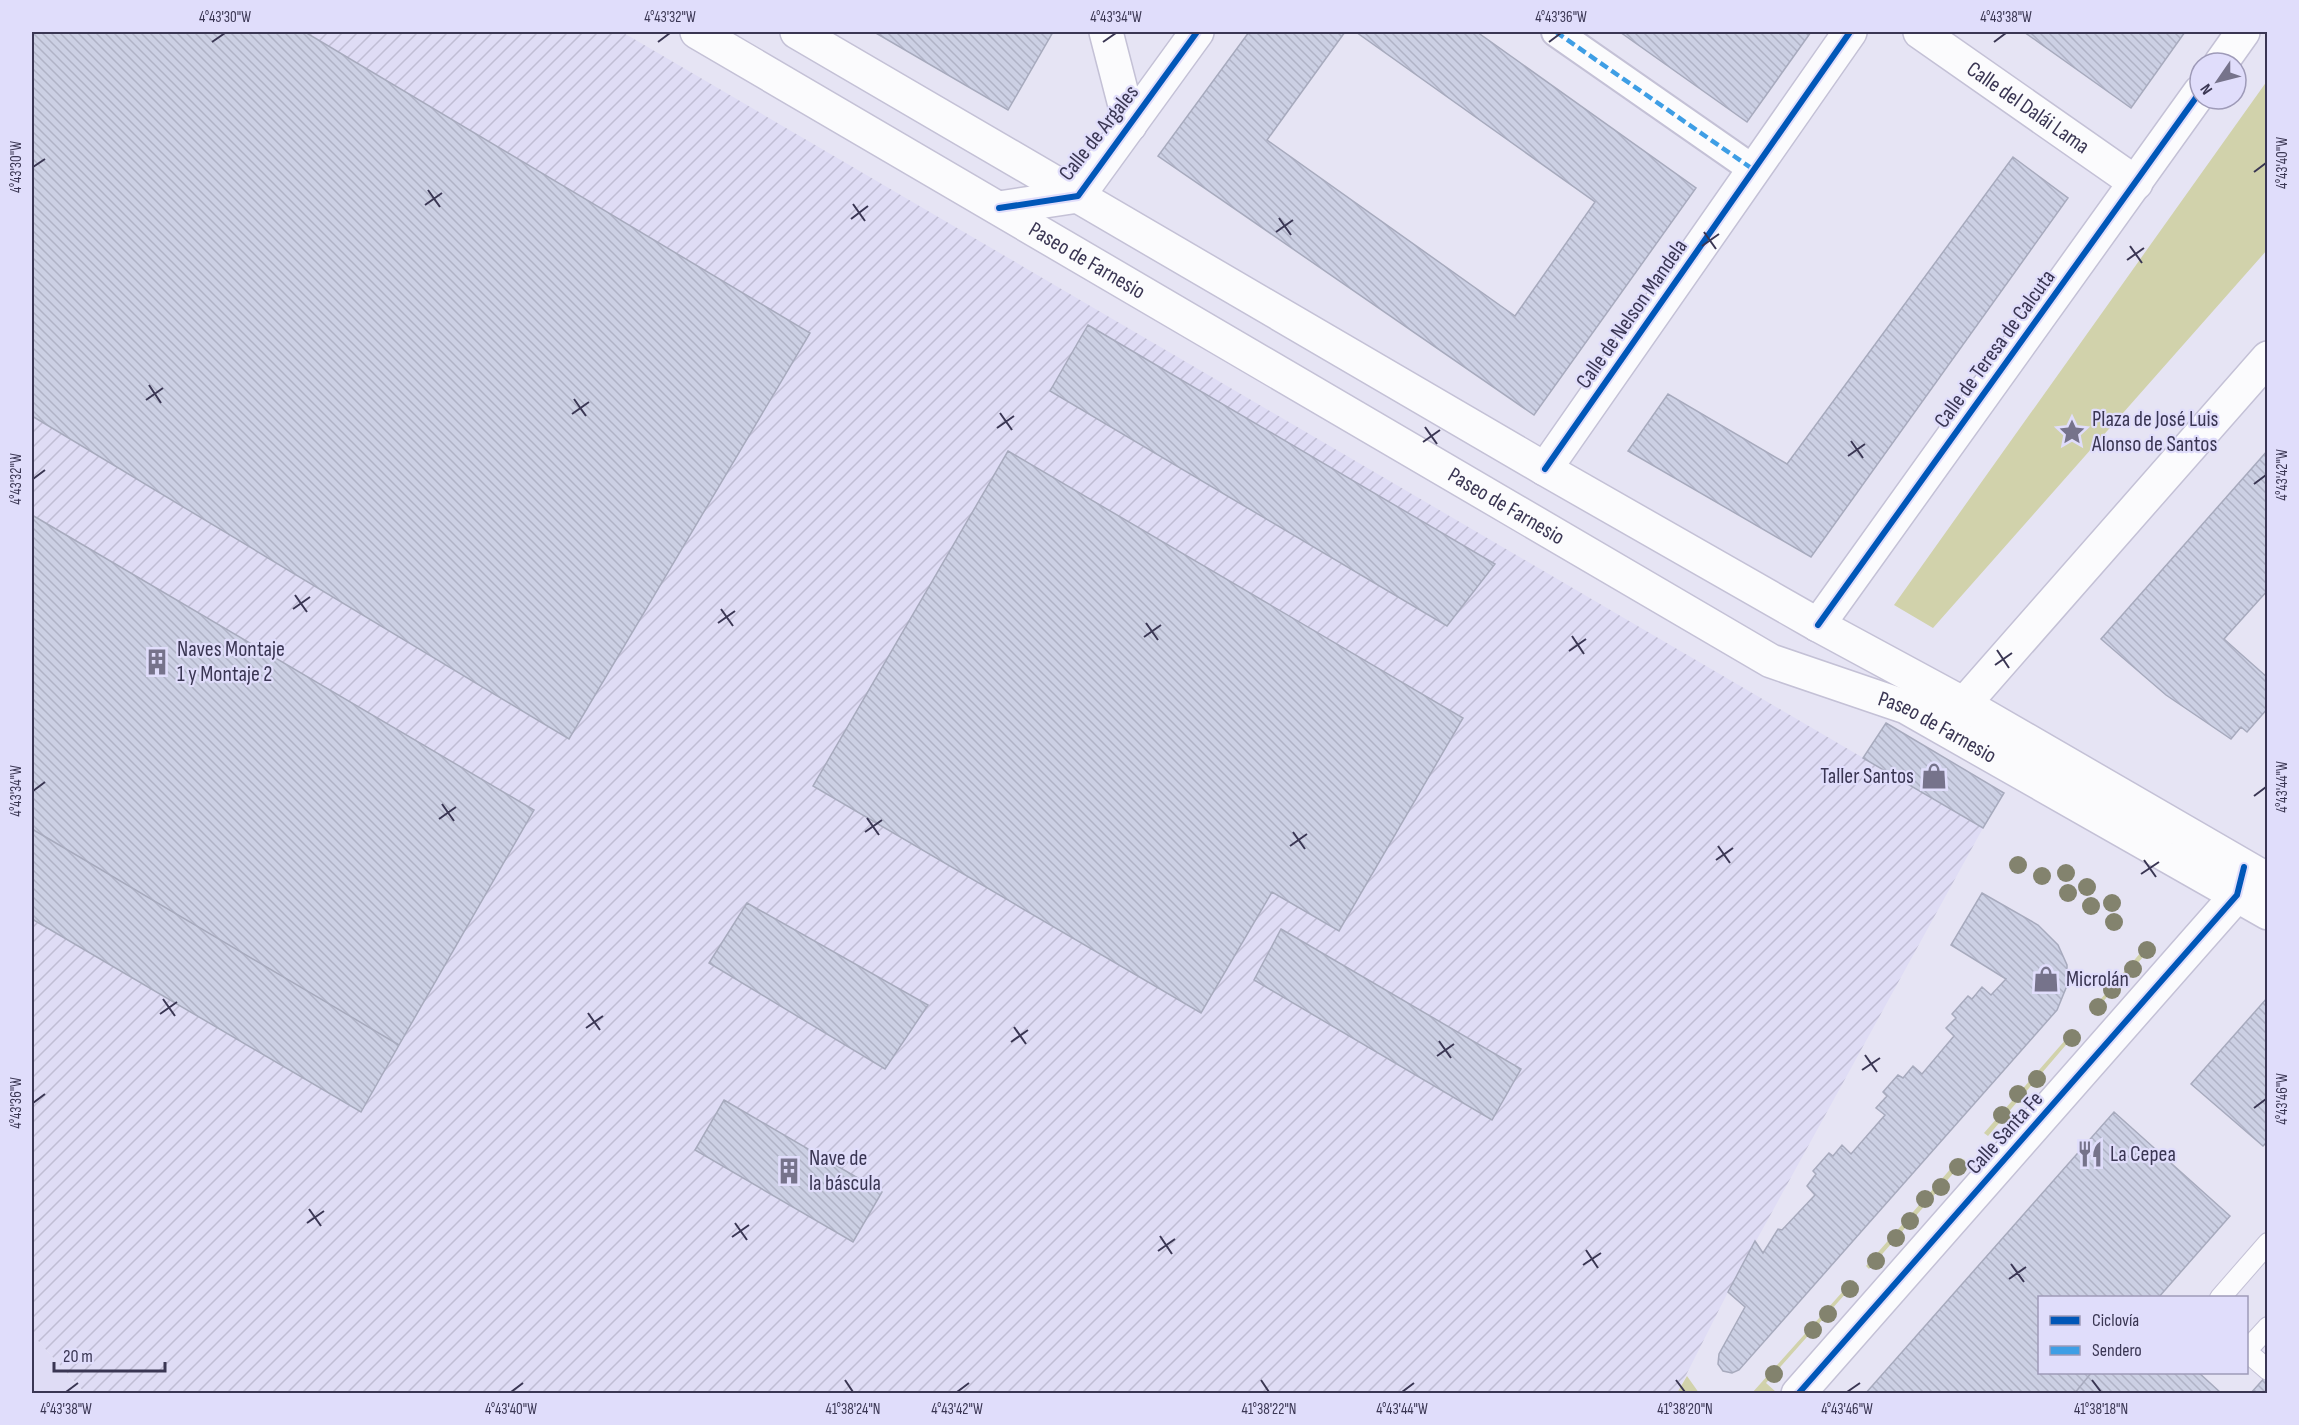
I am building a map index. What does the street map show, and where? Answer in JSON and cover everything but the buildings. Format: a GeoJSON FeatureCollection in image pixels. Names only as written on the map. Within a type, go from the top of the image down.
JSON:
{"type":"FeatureCollection","features":[{"type":"Feature","properties":{"kind":"main road","name":"Paseo de Farnesio"},"geometry":{"type":"LineString","coordinates":[[697,32],[1771,661],[1906,706],[2250,881]]}},
{"type":"Feature","properties":{"kind":"main road","name":"Paseo de Farnesio"},"geometry":{"type":"LineString","coordinates":[[797,32],[1545,469],[1818,625],[1964,704],[2250,881],[2268,913]]}},
{"type":"Feature","properties":{"kind":"main road"},"geometry":{"type":"LineString","coordinates":[[1106,32],[1130,125]]}},
{"type":"Feature","properties":{"kind":"main road","name":"Calle de Argales"},"geometry":{"type":"LineString","coordinates":[[999,208],[1078,196],[1197,32]]}},
{"type":"Feature","properties":{"kind":"main road","name":"Calle de Nelson Mandela"},"geometry":{"type":"LineString","coordinates":[[1545,469],[1850,32]]}},
{"type":"Feature","properties":{"kind":"main road","name":"Calle del Dalái Lama"},"geometry":{"type":"LineString","coordinates":[[1920,32],[2136,183]]}},
{"type":"Feature","properties":{"kind":"main road"},"geometry":{"type":"LineString","coordinates":[[2230,51],[2243,32]]}},
{"type":"Feature","properties":{"kind":"main road","name":"Calle de Teresa de Calcuta"},"geometry":{"type":"LineString","coordinates":[[1818,625],[2188,109]]}},
{"type":"Feature","properties":{"kind":"main road"},"geometry":{"type":"LineString","coordinates":[[1964,704],[2268,358]]}},
{"type":"Feature","properties":{"kind":"main road","name":"Calle Santa Fe"},"geometry":{"type":"LineString","coordinates":[[1798,1394],[2250,881]]}},
{"type":"Feature","properties":{"kind":"street"},"geometry":{"type":"LineString","coordinates":[[1556,32],[1754,170]]}},
{"type":"Feature","properties":{"kind":"lane"},"geometry":{"type":"LineString","coordinates":[[2222,1296],[2268,1244]]}},
{"type":"Feature","properties":{"kind":"lane"},"geometry":{"type":"LineString","coordinates":[[2248,1350],[2268,1327]]}},
{"type":"Feature","properties":{"kind":"lane"},"geometry":{"type":"LineString","coordinates":[[2248,1352],[2268,1370]]}},
{"type":"Feature","properties":{"kind":"shaded area"},"geometry":{"type":"Polygon","coordinates":[[[32,32],[622,32],[1983,828],[1728,1292],[1677,1393],[85,1393],[32,1334],[32,32]]]}},
{"type":"Feature","properties":{"kind":"shaded area"},"geometry":{"type":"Polygon","coordinates":[[[32,1334],[84,1393],[32,1393],[32,1334]]]}},
{"type":"Feature","properties":{"kind":"green space","name":"Plaza de José Luis Alonso de Santos"},"geometry":{"type":"Polygon","coordinates":[[[2267,81],[2267,250],[1933,628],[1894,605],[2246,111],[2248,111],[2267,81]]]}},
{"type":"Feature","properties":{"kind":"green space"},"geometry":{"type":"Polygon","coordinates":[[[2148,944],[2153,946],[2098,1007],[2094,1007],[2148,944]]]}},
{"type":"Feature","properties":{"kind":"green space"},"geometry":{"type":"Polygon","coordinates":[[[2074,1030],[2077,1032],[1988,1136],[1984,1133],[2074,1030]]]}},
{"type":"Feature","properties":{"kind":"green space"},"geometry":{"type":"Polygon","coordinates":[[[1960,1158],[1965,1160],[1869,1269],[1866,1266],[1960,1158]]]}},
{"type":"Feature","properties":{"kind":"green space"},"geometry":{"type":"Polygon","coordinates":[[[1853,1280],[1855,1283],[1766,1383],[1776,1392],[1752,1393],[1853,1280]]]}},
{"type":"Feature","properties":{"kind":"green space"},"geometry":{"type":"Polygon","coordinates":[[[1687,1376],[1699,1393],[1677,1393],[1687,1376]]]}},
{"type":"Feature","properties":{"kind":"marked path"},"geometry":{"type":"LineString","coordinates":[[1556,32],[1754,170]]}},
{"type":"Feature","properties":{"kind":"cycle path"},"geometry":{"type":"LineString","coordinates":[[999,208],[1078,196],[1197,32]]}},
{"type":"Feature","properties":{"kind":"cycle path"},"geometry":{"type":"LineString","coordinates":[[1545,469],[1850,32]]}},
{"type":"Feature","properties":{"kind":"cycle path"},"geometry":{"type":"LineString","coordinates":[[1818,625],[2188,109]]}},
{"type":"Feature","properties":{"kind":"cycle path"},"geometry":{"type":"LineString","coordinates":[[1798,1394],[2237,895],[2244,867]]}},
{"type":"Feature","properties":{"kind":"place","name":"Plaza de José Luis Alonso de Santos"},"geometry":{"type":"Point","coordinates":[2072,432]}},
{"type":"Feature","properties":{"kind":"place","name":"Naves Montaje 1 y Montaje 2"},"geometry":{"type":"Point","coordinates":[157,662]}},
{"type":"Feature","properties":{"kind":"place","name":"Taller Santos"},"geometry":{"type":"Point","coordinates":[1934,776]}},
{"type":"Feature","properties":{"kind":"place","name":"Microlán"},"geometry":{"type":"Point","coordinates":[2046,979]}},
{"type":"Feature","properties":{"kind":"place","name":"La Cepea"},"geometry":{"type":"Point","coordinates":[2090,1154]}},
{"type":"Feature","properties":{"kind":"place","name":"Nave de la báscula"},"geometry":{"type":"Point","coordinates":[789,1171]}}]}
